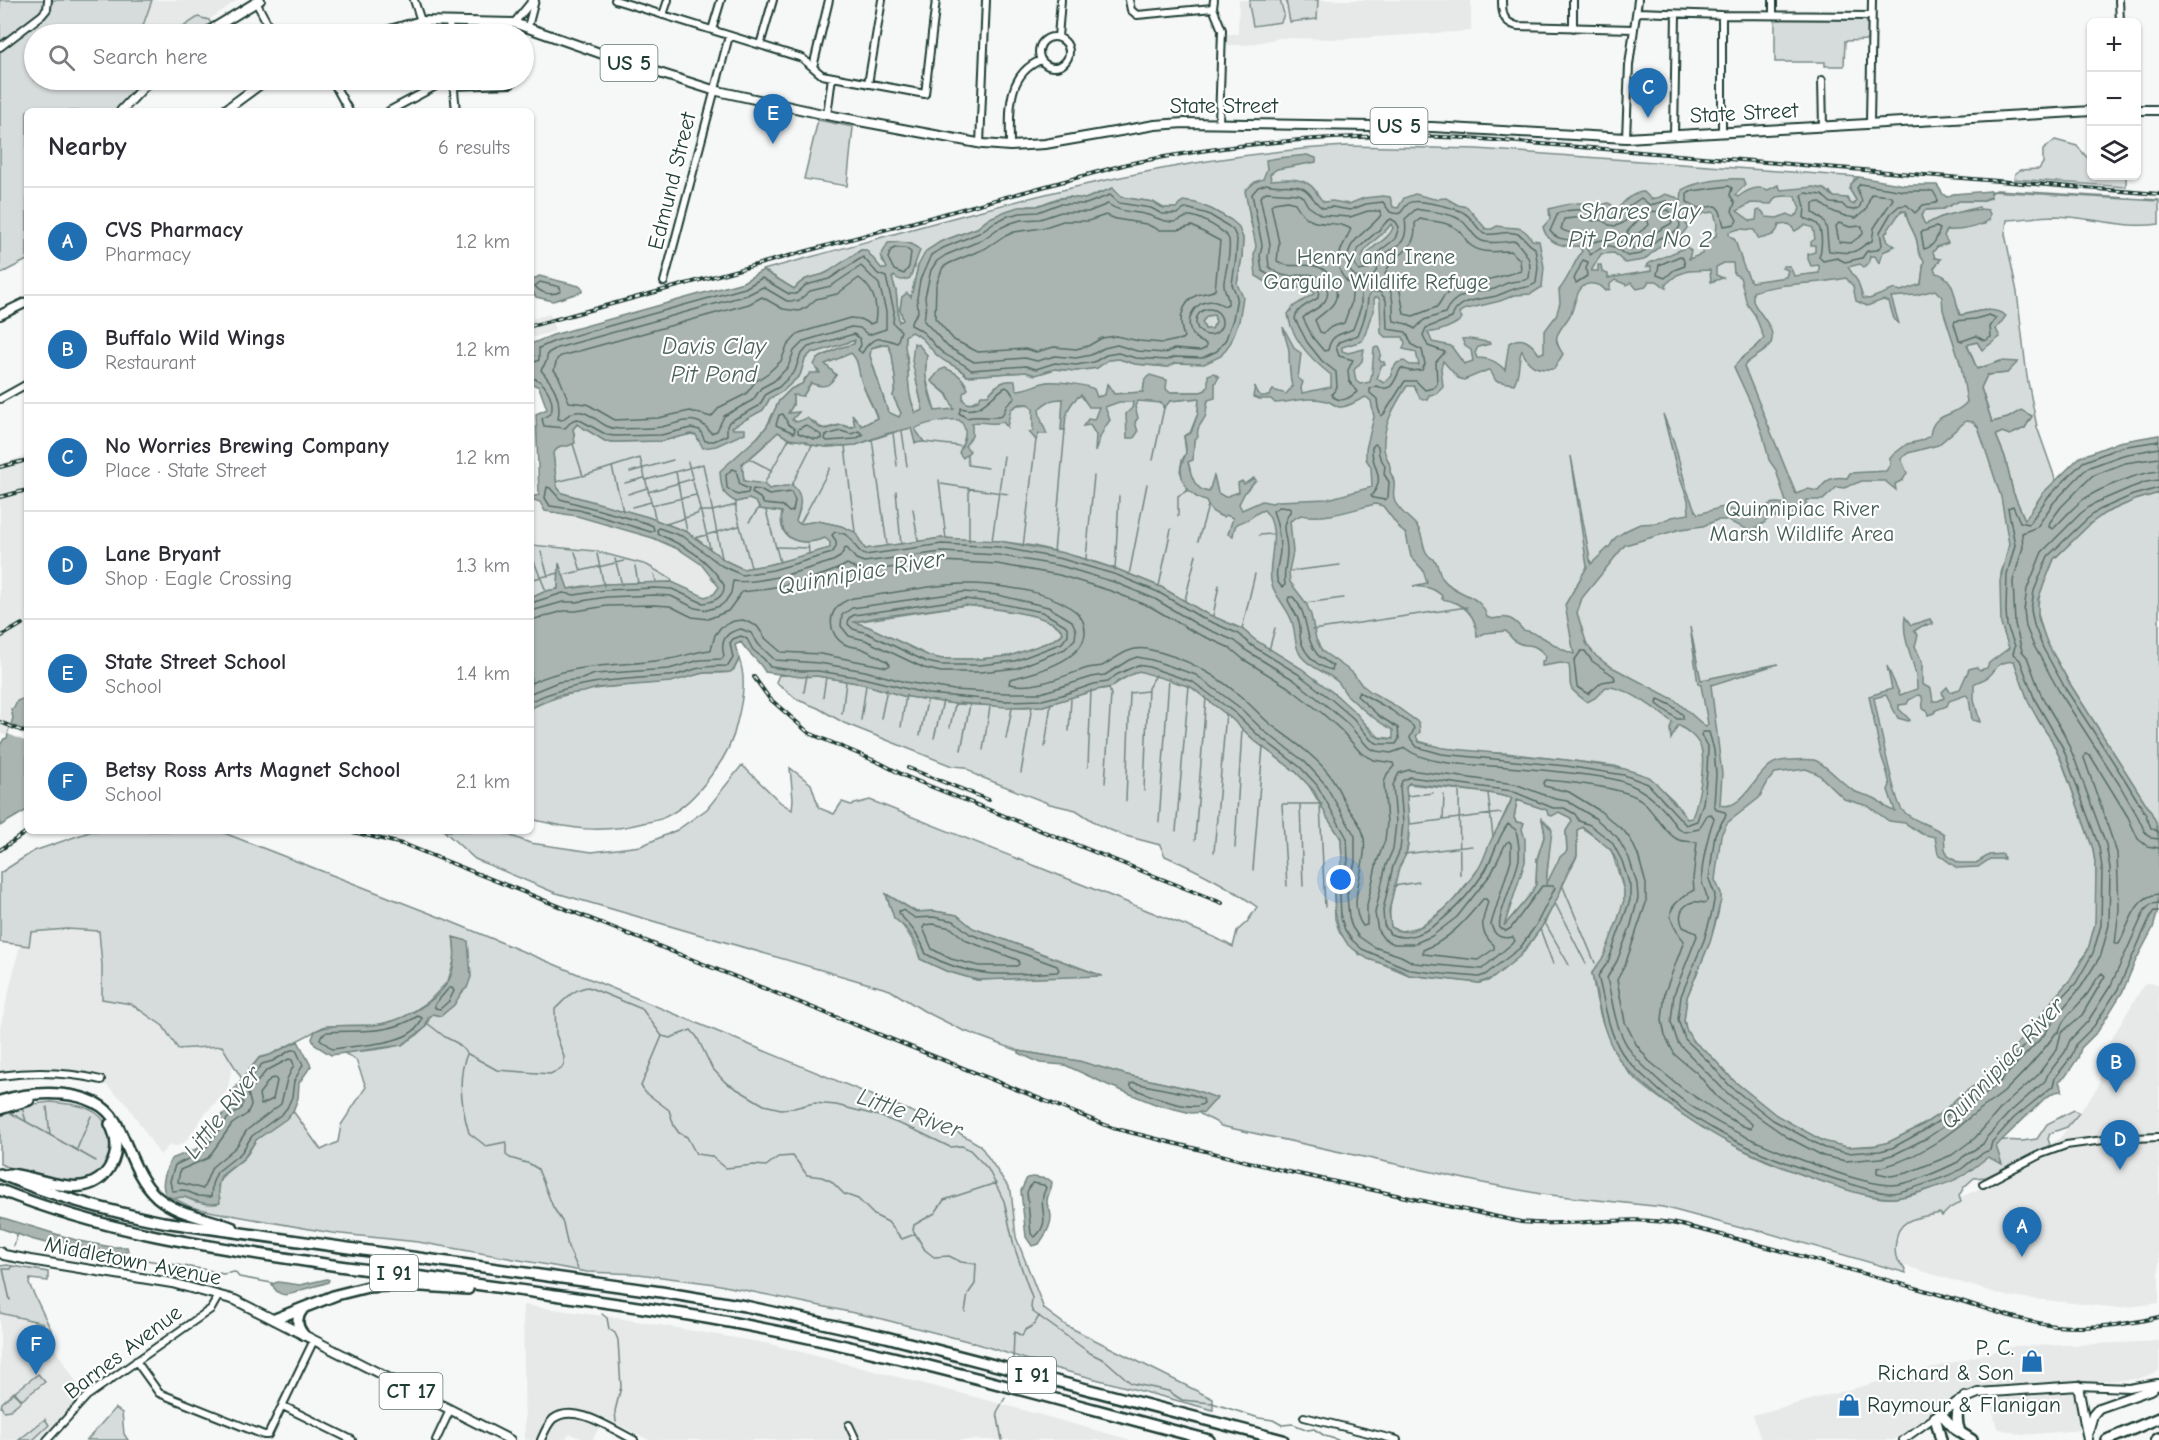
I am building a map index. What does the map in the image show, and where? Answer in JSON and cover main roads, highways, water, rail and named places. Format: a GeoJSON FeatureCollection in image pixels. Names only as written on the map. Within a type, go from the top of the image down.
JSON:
{"type":"FeatureCollection","features":[{"type":"Feature","properties":{"kind":"highway"},"geometry":{"type":"LineString","coordinates":[[0,1101],[23,1095],[50,1094],[78,1097],[102,1107],[115,1122],[144,1181],[158,1197],[183,1212],[243,1233]]}},
{"type":"Feature","properties":{"kind":"highway"},"geometry":{"type":"LineString","coordinates":[[0,1109],[16,1103],[36,1100],[79,1103],[95,1110],[105,1118],[113,1130],[116,1145],[114,1158],[109,1168],[98,1180],[86,1185],[63,1185],[17,1174],[0,1174]]}},
{"type":"Feature","properties":{"kind":"highway","name":"I 91"},"geometry":{"type":"LineString","coordinates":[[0,1174],[112,1211],[164,1222],[661,1292],[781,1313],[897,1340],[1283,1440]]}},
{"type":"Feature","properties":{"kind":"highway","name":"I 91"},"geometry":{"type":"LineString","coordinates":[[0,1190],[77,1217],[172,1241],[690,1315],[792,1335],[888,1357],[1209,1440]]}},
{"type":"Feature","properties":{"kind":"highway"},"geometry":{"type":"LineString","coordinates":[[275,1319],[343,1293],[373,1286],[416,1285],[464,1289],[482,1286]]}},
{"type":"Feature","properties":{"kind":"highway"},"geometry":{"type":"LineString","coordinates":[[303,1334],[297,1320],[299,1313],[305,1307]]}},
{"type":"Feature","properties":{"kind":"highway"},"geometry":{"type":"LineString","coordinates":[[1960,1432],[1956,1422],[1957,1412],[1965,1397]]}},
{"type":"Feature","properties":{"kind":"highway"},"geometry":{"type":"LineString","coordinates":[[1938,1415],[1972,1440]]}},
{"type":"Feature","properties":{"kind":"highway"},"geometry":{"type":"LineString","coordinates":[[1938,1415],[1941,1440]]}},
{"type":"Feature","properties":{"kind":"highway"},"geometry":{"type":"LineString","coordinates":[[2107,1440],[2159,1418]]}},
{"type":"Feature","properties":{"kind":"main road"},"geometry":{"type":"LineString","coordinates":[[220,24],[258,1]]}},
{"type":"Feature","properties":{"kind":"main road","name":"State Street"},"geometry":{"type":"LineString","coordinates":[[411,24],[421,21],[449,21],[517,24]]}},
{"type":"Feature","properties":{"kind":"main road","name":"State Street"},"geometry":{"type":"LineString","coordinates":[[534,29],[713,90],[827,115],[980,144],[1010,146],[1046,144],[1155,124],[1432,127],[1626,138],[2087,111]]}},
{"type":"Feature","properties":{"kind":"main road"},"geometry":{"type":"LineString","coordinates":[[124,108],[141,90]]}},
{"type":"Feature","properties":{"kind":"main road"},"geometry":{"type":"LineString","coordinates":[[228,108],[252,90]]}},
{"type":"Feature","properties":{"kind":"main road"},"geometry":{"type":"LineString","coordinates":[[2141,110],[2159,110]]}},
{"type":"Feature","properties":{"kind":"main road"},"geometry":{"type":"LineString","coordinates":[[0,315],[24,303]]}},
{"type":"Feature","properties":{"kind":"main road","name":"Middletown Avenue"},"geometry":{"type":"LineString","coordinates":[[1,1254],[172,1283],[242,1303],[510,1440]]}},
{"type":"Feature","properties":{"kind":"main road"},"geometry":{"type":"LineString","coordinates":[[2088,1440],[2092,1418],[2099,1408],[2150,1390],[2159,1383]]}},
{"type":"Feature","properties":{"kind":"main road"},"geometry":{"type":"LineString","coordinates":[[1938,1415],[1965,1397],[1991,1391],[2078,1386],[2088,1440]]}},
{"type":"Feature","properties":{"kind":"water"},"geometry":{"type":"Polygon","coordinates":[[[1307,155],[1316,158],[1316,162],[1277,169],[1270,174],[1271,180],[1295,179],[1306,182],[1324,202],[1349,204],[1364,198],[1383,196],[1390,197],[1393,207],[1398,208],[1404,198],[1415,194],[1434,199],[1446,198],[1467,207],[1486,229],[1497,226],[1517,228],[1528,234],[1532,240],[1539,241],[1544,267],[1542,287],[1531,294],[1515,295],[1463,310],[1459,313],[1462,318],[1456,323],[1441,330],[1428,332],[1432,342],[1451,346],[1464,364],[1473,361],[1471,350],[1465,346],[1462,339],[1489,342],[1490,344],[1478,347],[1475,353],[1477,358],[1499,364],[1505,370],[1509,343],[1518,340],[1526,341],[1539,354],[1544,352],[1544,332],[1556,316],[1560,303],[1559,290],[1582,251],[1579,246],[1562,245],[1548,237],[1543,227],[1550,219],[1549,209],[1584,203],[1595,207],[1608,203],[1612,205],[1614,214],[1627,199],[1635,194],[1644,192],[1651,199],[1665,194],[1681,201],[1682,190],[1688,187],[1703,182],[1729,179],[1743,179],[1745,185],[1735,195],[1738,197],[1752,189],[1768,190],[1778,185],[1781,190],[1813,187],[1824,189],[1834,197],[1847,198],[1854,205],[1856,200],[1850,190],[1851,184],[1859,177],[1905,185],[1937,185],[1947,197],[1953,194],[1990,191],[1991,197],[1981,201],[1959,201],[1943,209],[1925,210],[1922,217],[1925,224],[1944,216],[1971,210],[1988,210],[1990,214],[1989,220],[1980,225],[1947,230],[1944,236],[1948,243],[1937,247],[1933,252],[1935,258],[1941,259],[1934,268],[1936,273],[1943,275],[1951,284],[1960,315],[1989,310],[2006,316],[1996,329],[2000,337],[1982,350],[1977,342],[1967,345],[1977,369],[2001,361],[2018,362],[2007,373],[1987,375],[1981,388],[1992,422],[2008,418],[2021,410],[2032,416],[2025,428],[2010,435],[2002,432],[1996,435],[2005,457],[2013,492],[2025,520],[2043,493],[2080,457],[2119,442],[2159,435],[2159,493],[2105,513],[2091,523],[2054,559],[2038,599],[2038,618],[2048,645],[2156,822],[2159,843],[2157,914],[2153,928],[2123,991],[2098,1031],[2081,1048],[2078,1058],[2065,1077],[2059,1081],[2062,1091],[2045,1098],[1996,1146],[2002,1164],[1988,1157],[1961,1177],[1929,1189],[1897,1198],[1869,1195],[1806,1176],[1741,1149],[1702,1127],[1664,1101],[1623,1064],[1609,1041],[1604,1026],[1592,973],[1604,956],[1624,900],[1624,891],[1617,862],[1611,850],[1583,827],[1577,830],[1577,856],[1541,928],[1520,956],[1493,978],[1479,983],[1409,975],[1368,959],[1348,945],[1339,930],[1334,894],[1342,860],[1341,838],[1328,819],[1314,791],[1296,772],[1191,687],[1139,671],[1118,681],[1112,687],[1043,706],[1006,707],[955,704],[903,696],[863,684],[817,676],[801,677],[765,672],[741,642],[735,645],[739,659],[730,672],[703,673],[671,682],[597,688],[559,695],[534,707],[534,597],[558,589],[559,563],[568,589],[604,584],[672,582],[705,597],[714,594],[719,587],[701,564],[680,550],[653,538],[577,516],[545,511],[540,502],[534,500],[534,496],[539,495],[536,414],[547,409],[539,387],[534,384],[534,343],[553,335],[743,282],[763,270],[794,289],[804,280],[828,272],[861,250],[866,250],[882,269],[886,269],[881,256],[888,243],[909,244],[920,250],[910,278],[900,280],[894,276],[892,278],[896,291],[899,322],[903,320],[900,309],[902,297],[907,293],[911,297],[918,266],[926,251],[940,242],[977,228],[990,218],[1006,211],[1018,207],[1037,206],[1069,197],[1085,199],[1113,188],[1121,197],[1153,202],[1163,208],[1176,208],[1183,201],[1196,203],[1231,220],[1238,226],[1243,238],[1237,284],[1243,297],[1239,321],[1231,342],[1221,356],[1204,364],[1175,363],[1168,367],[1135,364],[1119,359],[1108,360],[1097,368],[1076,371],[1055,369],[1035,375],[1026,372],[967,376],[939,357],[923,340],[911,332],[905,336],[905,342],[910,394],[916,413],[923,410],[912,361],[914,343],[919,345],[927,355],[927,383],[935,411],[954,409],[947,394],[931,381],[940,370],[945,368],[964,381],[968,389],[963,393],[963,400],[968,404],[978,401],[981,395],[988,395],[1006,381],[1015,381],[1016,390],[1048,382],[1079,385],[1094,389],[1097,397],[1105,395],[1107,384],[1114,394],[1143,392],[1145,379],[1150,375],[1167,380],[1166,389],[1169,392],[1201,392],[1206,390],[1208,375],[1214,373],[1219,377],[1215,383],[1215,398],[1208,400],[1206,415],[1198,428],[1198,437],[1194,440],[1193,460],[1188,462],[1194,481],[1204,491],[1209,492],[1214,475],[1218,493],[1225,497],[1239,492],[1238,483],[1242,481],[1244,484],[1254,478],[1256,480],[1245,492],[1239,504],[1242,510],[1262,501],[1272,503],[1328,499],[1372,487],[1371,467],[1366,459],[1366,449],[1374,417],[1371,401],[1366,397],[1339,407],[1321,400],[1307,399],[1275,403],[1271,399],[1253,397],[1255,386],[1257,393],[1261,396],[1269,396],[1273,390],[1286,394],[1292,387],[1289,351],[1283,327],[1295,349],[1301,353],[1298,378],[1303,382],[1302,393],[1331,387],[1331,375],[1317,363],[1298,340],[1288,314],[1294,306],[1315,293],[1303,287],[1287,289],[1272,286],[1256,276],[1254,255],[1256,246],[1245,191],[1255,182],[1263,179],[1267,169],[1266,160],[1307,155]],[[1795,196],[1776,197],[1771,204],[1751,203],[1737,211],[1751,221],[1756,220],[1757,211],[1760,210],[1766,217],[1777,218],[1788,214],[1793,217],[1798,214],[1800,208],[1795,196]],[[1684,209],[1687,228],[1681,236],[1662,244],[1644,260],[1625,263],[1614,253],[1601,254],[1591,271],[1598,271],[1598,265],[1601,265],[1602,272],[1608,274],[1608,278],[1651,271],[1651,266],[1646,267],[1649,263],[1687,247],[1691,251],[1689,259],[1702,254],[1705,242],[1716,236],[1717,224],[1714,212],[1698,216],[1693,211],[1684,209]],[[1901,211],[1885,234],[1888,242],[1895,246],[1883,252],[1879,263],[1875,256],[1870,256],[1869,262],[1864,267],[1860,264],[1848,267],[1858,282],[1863,298],[1869,299],[1895,289],[1901,291],[1921,284],[1924,261],[1908,222],[1906,211],[1901,211]],[[1391,224],[1367,248],[1362,259],[1362,267],[1369,252],[1390,234],[1393,228],[1391,224]],[[1789,224],[1779,225],[1778,229],[1769,236],[1759,239],[1754,230],[1739,229],[1729,232],[1735,240],[1751,282],[1786,277],[1788,270],[1782,268],[1784,266],[1790,266],[1794,276],[1819,273],[1819,265],[1811,266],[1808,259],[1808,254],[1815,252],[1815,245],[1811,245],[1815,239],[1813,228],[1805,225],[1795,231],[1789,224]],[[1724,263],[1716,267],[1716,275],[1723,278],[1711,282],[1710,270],[1688,271],[1677,275],[1666,284],[1666,288],[1657,281],[1649,281],[1645,287],[1637,289],[1631,282],[1627,285],[1615,280],[1610,284],[1610,289],[1606,291],[1599,285],[1584,285],[1578,292],[1571,314],[1557,336],[1557,343],[1563,354],[1554,369],[1543,369],[1530,364],[1522,350],[1518,375],[1514,384],[1496,381],[1490,370],[1464,380],[1458,378],[1443,361],[1441,368],[1443,387],[1436,394],[1429,395],[1427,400],[1420,398],[1414,386],[1407,386],[1390,416],[1384,440],[1385,452],[1394,481],[1395,502],[1417,526],[1426,552],[1436,562],[1443,579],[1479,603],[1487,617],[1509,618],[1523,630],[1537,634],[1574,654],[1565,605],[1587,567],[1571,456],[1591,564],[1615,538],[1627,530],[1640,524],[1658,523],[1672,517],[1689,514],[1688,500],[1677,470],[1663,414],[1674,442],[1687,490],[1698,514],[1723,507],[1751,516],[1770,504],[1786,502],[1776,470],[1769,460],[1752,406],[1734,367],[1764,338],[1755,315],[1747,304],[1740,277],[1734,274],[1733,263],[1724,263]],[[1846,278],[1753,292],[1753,301],[1770,328],[1772,339],[1767,348],[1744,366],[1796,494],[1808,489],[1818,491],[1830,479],[1847,478],[1850,473],[1886,471],[1890,465],[1890,457],[1907,444],[1930,436],[1932,428],[1939,419],[1956,411],[1967,402],[1961,366],[1943,310],[1942,297],[1935,290],[1916,295],[1891,297],[1899,324],[1894,319],[1889,302],[1883,300],[1867,306],[1856,301],[1853,286],[1846,278]],[[1378,297],[1374,298],[1374,311],[1362,341],[1342,347],[1342,351],[1348,353],[1364,349],[1362,361],[1354,370],[1356,381],[1360,384],[1370,382],[1374,348],[1378,347],[1381,354],[1379,359],[1385,365],[1381,366],[1377,379],[1384,383],[1392,376],[1392,370],[1397,363],[1404,361],[1410,365],[1419,365],[1416,352],[1403,349],[1405,343],[1403,337],[1385,337],[1381,333],[1378,297]],[[1214,315],[1207,316],[1202,322],[1205,329],[1212,329],[1216,322],[1214,315]],[[855,340],[812,352],[805,359],[800,375],[783,391],[770,398],[763,410],[732,427],[733,429],[745,429],[745,433],[716,446],[703,448],[696,435],[691,434],[662,441],[605,441],[577,424],[573,429],[575,443],[560,446],[553,453],[557,487],[562,493],[648,517],[687,532],[726,561],[743,569],[772,564],[830,548],[830,542],[825,538],[807,542],[787,535],[782,522],[782,512],[760,509],[756,502],[749,499],[736,502],[731,499],[723,490],[720,471],[759,436],[767,426],[779,401],[791,389],[802,384],[810,373],[820,373],[814,365],[817,359],[839,348],[854,344],[855,340]],[[888,344],[871,348],[870,356],[888,412],[899,417],[901,413],[893,396],[896,385],[892,354],[888,344]],[[851,353],[825,364],[836,375],[826,385],[819,386],[811,383],[803,396],[793,395],[793,405],[788,413],[799,412],[792,420],[797,422],[807,418],[820,428],[827,429],[841,425],[851,428],[855,426],[852,414],[862,426],[877,418],[851,353]],[[1081,395],[1066,415],[1065,430],[1061,430],[1063,399],[1050,401],[1039,409],[1047,434],[1039,434],[1036,440],[1029,432],[1033,431],[1033,409],[1028,404],[1019,404],[1011,409],[1007,427],[1003,422],[972,423],[972,436],[965,446],[970,451],[963,458],[959,453],[965,431],[959,420],[936,422],[915,429],[924,442],[915,443],[911,428],[856,445],[827,447],[789,439],[778,432],[742,463],[744,481],[764,484],[769,489],[792,485],[800,497],[796,521],[800,524],[818,521],[841,526],[855,532],[865,549],[942,538],[999,541],[1064,553],[1119,570],[1161,587],[1205,613],[1242,629],[1336,695],[1357,714],[1374,735],[1393,739],[1393,730],[1362,709],[1346,694],[1338,682],[1309,664],[1301,656],[1296,645],[1292,620],[1272,585],[1270,577],[1273,527],[1264,510],[1238,523],[1233,536],[1228,534],[1233,518],[1214,513],[1206,501],[1192,494],[1185,485],[1181,469],[1186,451],[1184,436],[1191,433],[1198,413],[1199,398],[1170,401],[1164,408],[1162,403],[1138,401],[1135,406],[1138,418],[1135,422],[1138,432],[1134,438],[1127,438],[1126,414],[1132,408],[1133,402],[1119,402],[1105,407],[1110,420],[1095,452],[1096,435],[1090,425],[1083,426],[1088,419],[1094,420],[1099,407],[1089,407],[1081,395]],[[1966,421],[1938,445],[1908,453],[1901,459],[1907,473],[1903,480],[1895,484],[1896,490],[1885,481],[1862,481],[1844,488],[1837,487],[1823,500],[1807,500],[1805,509],[1799,518],[1770,517],[1751,531],[1726,520],[1717,520],[1703,526],[1681,529],[1625,545],[1582,598],[1577,613],[1587,645],[1596,656],[1608,665],[1675,700],[1706,727],[1708,724],[1701,685],[1698,684],[1690,627],[1701,680],[1778,664],[1711,685],[1722,774],[1720,805],[1729,805],[1738,801],[1773,764],[1784,761],[1811,760],[1823,765],[1854,791],[1873,798],[1895,811],[1888,790],[1890,785],[1881,755],[1869,696],[1892,689],[1887,666],[1900,695],[1917,689],[1915,671],[1905,636],[1905,617],[1911,625],[1930,619],[1933,624],[1922,626],[1914,631],[1918,635],[1915,646],[1922,662],[1922,684],[1931,689],[1933,701],[1944,698],[1942,692],[1947,687],[1950,692],[1960,689],[1969,669],[1987,668],[1989,663],[2009,648],[2001,624],[2000,581],[2009,544],[2001,497],[1978,427],[1973,422],[1966,421]],[[1375,504],[1338,514],[1301,515],[1290,521],[1293,552],[1289,571],[1290,582],[1306,603],[1316,639],[1322,651],[1353,673],[1371,692],[1419,723],[1420,732],[1416,736],[1419,742],[1443,748],[1567,760],[1625,769],[1649,777],[1687,819],[1692,818],[1699,793],[1703,763],[1701,748],[1691,734],[1678,725],[1671,739],[1672,722],[1640,699],[1622,690],[1606,687],[1595,698],[1587,702],[1570,686],[1569,665],[1561,663],[1542,666],[1542,661],[1546,656],[1541,651],[1533,646],[1516,642],[1506,631],[1485,633],[1477,637],[1471,616],[1462,607],[1442,599],[1439,593],[1432,589],[1413,586],[1427,583],[1423,570],[1411,557],[1406,534],[1383,506],[1375,504]],[[966,605],[854,622],[929,656],[942,659],[1010,656],[1049,642],[1063,633],[1058,626],[1034,616],[966,605]],[[2014,661],[2003,663],[1988,677],[1974,684],[1974,700],[1980,722],[1972,720],[1969,698],[1966,695],[1949,701],[1947,706],[1928,715],[1923,709],[1922,696],[1918,695],[1909,700],[1907,704],[1899,705],[1899,709],[1910,720],[1908,721],[1898,718],[1886,695],[1874,698],[1895,793],[1903,811],[1944,834],[1948,856],[1959,863],[1976,863],[1989,855],[2003,854],[2004,859],[1990,859],[1978,867],[1957,868],[1938,854],[1935,837],[1922,834],[1905,823],[1889,821],[1868,806],[1844,799],[1818,774],[1806,769],[1775,773],[1759,798],[1727,823],[1721,835],[1715,880],[1721,893],[1721,900],[1710,942],[1687,997],[1684,1021],[1686,1029],[1692,1040],[1712,1057],[1734,1081],[1776,1115],[1823,1141],[1847,1147],[1873,1146],[1889,1142],[1944,1111],[1957,1098],[1989,1075],[2032,1028],[2070,980],[2088,950],[2095,924],[2096,869],[2093,849],[2063,764],[2029,703],[2014,661]],[[1409,783],[1406,786],[1409,823],[1406,854],[1399,868],[1389,911],[1391,927],[1402,931],[1415,929],[1428,922],[1454,900],[1465,887],[1481,863],[1512,798],[1409,783]],[[1517,800],[1514,818],[1516,822],[1524,823],[1522,829],[1525,839],[1525,862],[1504,926],[1531,894],[1536,884],[1537,859],[1545,834],[1542,819],[1552,830],[1546,885],[1560,857],[1567,851],[1566,831],[1572,821],[1571,818],[1559,812],[1552,816],[1548,815],[1547,810],[1517,800]]]}},
{"type":"Feature","properties":{"kind":"water"},"geometry":{"type":"Polygon","coordinates":[[[539,276],[583,289],[582,292],[553,301],[536,297],[534,279],[539,276]]]}},
{"type":"Feature","properties":{"kind":"water"},"geometry":{"type":"Polygon","coordinates":[[[24,698],[24,812],[0,826],[0,745],[7,738],[13,718],[11,709],[17,701],[24,698]]]}},
{"type":"Feature","properties":{"kind":"water"},"geometry":{"type":"Polygon","coordinates":[[[886,894],[916,912],[934,911],[957,915],[973,928],[1102,976],[977,980],[946,971],[920,959],[917,945],[908,930],[894,918],[886,894]]]}},
{"type":"Feature","properties":{"kind":"water"},"geometry":{"type":"Polygon","coordinates":[[[453,937],[468,941],[471,977],[467,988],[454,1005],[441,1016],[433,1014],[428,1018],[425,1028],[402,1045],[331,1055],[315,1045],[312,1039],[315,1031],[322,1028],[394,1021],[434,998],[448,982],[452,971],[455,954],[453,937]]]}},
{"type":"Feature","properties":{"kind":"water"},"geometry":{"type":"Polygon","coordinates":[[[298,1041],[311,1066],[299,1083],[298,1098],[293,1111],[286,1119],[256,1140],[244,1158],[221,1176],[218,1185],[220,1203],[207,1204],[185,1197],[168,1196],[163,1186],[171,1159],[199,1148],[223,1114],[237,1106],[231,1096],[233,1091],[259,1058],[298,1041]]]}},
{"type":"Feature","properties":{"kind":"water"},"geometry":{"type":"Polygon","coordinates":[[[1019,1051],[1079,1061],[1127,1075],[1195,1090],[1217,1098],[1204,1112],[1191,1113],[1155,1104],[1065,1065],[1040,1063],[1019,1051]]]}},
{"type":"Feature","properties":{"kind":"water"},"geometry":{"type":"Polygon","coordinates":[[[1027,1178],[1048,1179],[1052,1182],[1047,1201],[1051,1215],[1050,1224],[1039,1244],[1032,1246],[1026,1237],[1021,1191],[1027,1178]]]}},
{"type":"Feature","properties":{"kind":"water"},"geometry":{"type":"Polygon","coordinates":[[[0,1217],[79,1241],[111,1247],[127,1247],[128,1251],[113,1258],[95,1256],[31,1239],[0,1228],[0,1217]]]}},
{"type":"Feature","properties":{"kind":"water"},"geometry":{"type":"Polygon","coordinates":[[[327,1279],[328,1282],[287,1295],[277,1292],[272,1284],[278,1282],[300,1285],[327,1279]]]}},
{"type":"Feature","properties":{"kind":"waterway"},"geometry":{"type":"LineString","coordinates":[[1990,193],[1997,190],[2159,200]]}},
{"type":"Feature","properties":{"kind":"waterway"},"geometry":{"type":"LineString","coordinates":[[1153,460],[1164,408]]}},
{"type":"Feature","properties":{"kind":"waterway"},"geometry":{"type":"LineString","coordinates":[[1054,552],[1065,430]]}},
{"type":"Feature","properties":{"kind":"waterway"},"geometry":{"type":"LineString","coordinates":[[902,431],[907,466]]}},
{"type":"Feature","properties":{"kind":"waterway"},"geometry":{"type":"LineString","coordinates":[[893,433],[897,466]]}},
{"type":"Feature","properties":{"kind":"waterway"},"geometry":{"type":"LineString","coordinates":[[764,484],[789,439]]}},
{"type":"Feature","properties":{"kind":"waterway","name":"Quinnipiac River"},"geometry":{"type":"LineString","coordinates":[[872,439],[887,545]]}},
{"type":"Feature","properties":{"kind":"waterway"},"geometry":{"type":"LineString","coordinates":[[1023,547],[1036,440]]}},
{"type":"Feature","properties":{"kind":"waterway"},"geometry":{"type":"LineString","coordinates":[[924,442],[960,446]]}},
{"type":"Feature","properties":{"kind":"waterway"},"geometry":{"type":"LineString","coordinates":[[573,444],[583,476],[640,458],[656,521]]}},
{"type":"Feature","properties":{"kind":"waterway"},"geometry":{"type":"LineString","coordinates":[[792,485],[812,445]]}},
{"type":"Feature","properties":{"kind":"waterway"},"geometry":{"type":"LineString","coordinates":[[845,446],[855,532]]}},
{"type":"Feature","properties":{"kind":"waterway"},"geometry":{"type":"LineString","coordinates":[[967,455],[968,465],[988,468]]}},
{"type":"Feature","properties":{"kind":"waterway"},"geometry":{"type":"LineString","coordinates":[[992,541],[1004,456]]}},
{"type":"Feature","properties":{"kind":"waterway"},"geometry":{"type":"LineString","coordinates":[[750,459],[771,470]]}},
{"type":"Feature","properties":{"kind":"waterway"},"geometry":{"type":"LineString","coordinates":[[630,472],[673,460]]}},
{"type":"Feature","properties":{"kind":"waterway"},"geometry":{"type":"LineString","coordinates":[[688,462],[710,548]]}},
{"type":"Feature","properties":{"kind":"waterway"},"geometry":{"type":"LineString","coordinates":[[646,480],[703,464],[722,558]]}},
{"type":"Feature","properties":{"kind":"waterway"},"geometry":{"type":"LineString","coordinates":[[612,467],[623,511]]}},
{"type":"Feature","properties":{"kind":"waterway"},"geometry":{"type":"LineString","coordinates":[[800,524],[830,468]]}},
{"type":"Feature","properties":{"kind":"waterway"},"geometry":{"type":"LineString","coordinates":[[676,472],[687,532]]}},
{"type":"Feature","properties":{"kind":"waterway"},"geometry":{"type":"LineString","coordinates":[[556,482],[581,476]]}},
{"type":"Feature","properties":{"kind":"waterway"},"geometry":{"type":"LineString","coordinates":[[1086,558],[1094,476]]}},
{"type":"Feature","properties":{"kind":"waterway"},"geometry":{"type":"LineString","coordinates":[[625,483],[644,478]]}},
{"type":"Feature","properties":{"kind":"waterway"},"geometry":{"type":"LineString","coordinates":[[648,492],[692,479]]}},
{"type":"Feature","properties":{"kind":"waterway","name":"Quinnipiac River"},"geometry":{"type":"LineString","coordinates":[[939,480],[946,539]]}},
{"type":"Feature","properties":{"kind":"waterway"},"geometry":{"type":"LineString","coordinates":[[941,484],[1008,494]]}},
{"type":"Feature","properties":{"kind":"waterway"},"geometry":{"type":"LineString","coordinates":[[1129,575],[1147,484]]}},
{"type":"Feature","properties":{"kind":"waterway"},"geometry":{"type":"LineString","coordinates":[[969,487],[969,541]]}},
{"type":"Feature","properties":{"kind":"waterway"},"geometry":{"type":"LineString","coordinates":[[628,494],[647,488]]}},
{"type":"Feature","properties":{"kind":"waterway"},"geometry":{"type":"LineString","coordinates":[[1178,516],[1178,496],[1188,490]]}},
{"type":"Feature","properties":{"kind":"waterway","name":"Quinnipiac River"},"geometry":{"type":"LineString","coordinates":[[896,491],[901,544]]}},
{"type":"Feature","properties":{"kind":"waterway"},"geometry":{"type":"LineString","coordinates":[[652,505],[696,495]]}},
{"type":"Feature","properties":{"kind":"waterway"},"geometry":{"type":"LineString","coordinates":[[1115,570],[1119,496]]}},
{"type":"Feature","properties":{"kind":"waterway"},"geometry":{"type":"LineString","coordinates":[[632,507],[651,502]]}},
{"type":"Feature","properties":{"kind":"waterway"},"geometry":{"type":"LineString","coordinates":[[736,502],[736,511],[751,567]]}},
{"type":"Feature","properties":{"kind":"waterway"},"geometry":{"type":"LineString","coordinates":[[666,524],[697,514],[699,511],[712,511],[736,505]]}},
{"type":"Feature","properties":{"kind":"waterway"},"geometry":{"type":"LineString","coordinates":[[1198,541],[1208,506]]}},
{"type":"Feature","properties":{"kind":"waterway"},"geometry":{"type":"LineString","coordinates":[[749,522],[759,508]]}},
{"type":"Feature","properties":{"kind":"waterway","name":"Quinnipiac River"},"geometry":{"type":"LineString","coordinates":[[913,509],[918,541]]}},
{"type":"Feature","properties":{"kind":"waterway","name":"Quinnipiac River"},"geometry":{"type":"LineString","coordinates":[[766,511],[780,562]]}},
{"type":"Feature","properties":{"kind":"waterway"},"geometry":{"type":"LineString","coordinates":[[695,538],[739,526]]}},
{"type":"Feature","properties":{"kind":"waterway"},"geometry":{"type":"LineString","coordinates":[[1159,586],[1171,529]]}},
{"type":"Feature","properties":{"kind":"waterway"},"geometry":{"type":"LineString","coordinates":[[1259,535],[1272,534]]}},
{"type":"Feature","properties":{"kind":"waterway","name":"Quinnipiac River"},"geometry":{"type":"LineString","coordinates":[[808,542],[809,554]]}},
{"type":"Feature","properties":{"kind":"waterway"},"geometry":{"type":"LineString","coordinates":[[777,547],[809,548]]}},
{"type":"Feature","properties":{"kind":"waterway"},"geometry":{"type":"LineString","coordinates":[[541,552],[548,576]]}},
{"type":"Feature","properties":{"kind":"waterway"},"geometry":{"type":"LineString","coordinates":[[575,552],[581,571]]}},
{"type":"Feature","properties":{"kind":"waterway"},"geometry":{"type":"LineString","coordinates":[[597,554],[604,586]]}},
{"type":"Feature","properties":{"kind":"waterway"},"geometry":{"type":"LineString","coordinates":[[1185,600],[1196,555]]}},
{"type":"Feature","properties":{"kind":"waterway"},"geometry":{"type":"LineString","coordinates":[[615,559],[622,585]]}},
{"type":"Feature","properties":{"kind":"waterway"},"geometry":{"type":"LineString","coordinates":[[534,561],[546,591]]}},
{"type":"Feature","properties":{"kind":"waterway"},"geometry":{"type":"LineString","coordinates":[[563,575],[624,561]]}},
{"type":"Feature","properties":{"kind":"waterway"},"geometry":{"type":"LineString","coordinates":[[1290,571],[1340,565]]}},
{"type":"Feature","properties":{"kind":"waterway"},"geometry":{"type":"LineString","coordinates":[[635,566],[638,583]]}},
{"type":"Feature","properties":{"kind":"waterway"},"geometry":{"type":"LineString","coordinates":[[534,579],[559,573]]}},
{"type":"Feature","properties":{"kind":"waterway"},"geometry":{"type":"LineString","coordinates":[[654,574],[656,581]]}},
{"type":"Feature","properties":{"kind":"waterway"},"geometry":{"type":"LineString","coordinates":[[1242,629],[1255,574]]}},
{"type":"Feature","properties":{"kind":"waterway"},"geometry":{"type":"LineString","coordinates":[[1213,616],[1219,585]]}},
{"type":"Feature","properties":{"kind":"waterway"},"geometry":{"type":"LineString","coordinates":[[1305,603],[1343,598]]}},
{"type":"Feature","properties":{"kind":"waterway"},"geometry":{"type":"LineString","coordinates":[[1312,630],[1467,607]]}},
{"type":"Feature","properties":{"kind":"waterway"},"geometry":{"type":"LineString","coordinates":[[1269,650],[1275,628]]}},
{"type":"Feature","properties":{"kind":"waterway"},"geometry":{"type":"LineString","coordinates":[[804,692],[807,675]]}},
{"type":"Feature","properties":{"kind":"waterway"},"geometry":{"type":"LineString","coordinates":[[1144,791],[1148,688],[1156,675]]}},
{"type":"Feature","properties":{"kind":"waterway"},"geometry":{"type":"LineString","coordinates":[[823,697],[826,677]]}},
{"type":"Feature","properties":{"kind":"waterway"},"geometry":{"type":"LineString","coordinates":[[1159,822],[1169,678]]}},
{"type":"Feature","properties":{"kind":"waterway"},"geometry":{"type":"LineString","coordinates":[[842,714],[846,682]]}},
{"type":"Feature","properties":{"kind":"waterway"},"geometry":{"type":"LineString","coordinates":[[861,720],[866,685]]}},
{"type":"Feature","properties":{"kind":"waterway"},"geometry":{"type":"LineString","coordinates":[[1176,831],[1189,686]]}},
{"type":"Feature","properties":{"kind":"waterway"},"geometry":{"type":"LineString","coordinates":[[1105,783],[1111,695],[1109,688]]}},
{"type":"Feature","properties":{"kind":"waterway"},"geometry":{"type":"LineString","coordinates":[[881,718],[887,689]]}},
{"type":"Feature","properties":{"kind":"waterway"},"geometry":{"type":"LineString","coordinates":[[1088,767],[1091,690]]}},
{"type":"Feature","properties":{"kind":"waterway"},"geometry":{"type":"LineString","coordinates":[[1126,801],[1130,693],[1147,691]]}},
{"type":"Feature","properties":{"kind":"waterway"},"geometry":{"type":"LineString","coordinates":[[901,727],[906,695]]}},
{"type":"Feature","properties":{"kind":"waterway"},"geometry":{"type":"LineString","coordinates":[[1195,840],[1206,697]]}},
{"type":"Feature","properties":{"kind":"waterway"},"geometry":{"type":"LineString","coordinates":[[1069,731],[1071,699]]}},
{"type":"Feature","properties":{"kind":"waterway"},"geometry":{"type":"LineString","coordinates":[[920,735],[927,701]]}},
{"type":"Feature","properties":{"kind":"waterway"},"geometry":{"type":"LineString","coordinates":[[934,738],[943,701]]}},
{"type":"Feature","properties":{"kind":"waterway"},"geometry":{"type":"LineString","coordinates":[[1045,747],[1051,703]]}},
{"type":"Feature","properties":{"kind":"waterway"},"geometry":{"type":"LineString","coordinates":[[950,727],[955,704]]}},
{"type":"Feature","properties":{"kind":"waterway"},"geometry":{"type":"LineString","coordinates":[[961,750],[970,704]]}},
{"type":"Feature","properties":{"kind":"waterway"},"geometry":{"type":"LineString","coordinates":[[1021,773],[1032,706]]}},
{"type":"Feature","properties":{"kind":"waterway"},"geometry":{"type":"LineString","coordinates":[[983,750],[990,707]]}},
{"type":"Feature","properties":{"kind":"waterway"},"geometry":{"type":"LineString","coordinates":[[1006,739],[1012,708]]}},
{"type":"Feature","properties":{"kind":"waterway"},"geometry":{"type":"LineString","coordinates":[[1214,852],[1226,713]]}},
{"type":"Feature","properties":{"kind":"waterway"},"geometry":{"type":"LineString","coordinates":[[1235,848],[1242,729]]}},
{"type":"Feature","properties":{"kind":"waterway"},"geometry":{"type":"LineString","coordinates":[[1253,870],[1263,746]]}},
{"type":"Feature","properties":{"kind":"waterway"},"geometry":{"type":"LineString","coordinates":[[1459,789],[1460,875]]}},
{"type":"Feature","properties":{"kind":"waterway"},"geometry":{"type":"LineString","coordinates":[[1407,796],[1433,793]]}},
{"type":"Feature","properties":{"kind":"waterway"},"geometry":{"type":"LineString","coordinates":[[1488,793],[1493,837]]}},
{"type":"Feature","properties":{"kind":"waterway"},"geometry":{"type":"LineString","coordinates":[[1443,820],[1444,795]]}},
{"type":"Feature","properties":{"kind":"waterway"},"geometry":{"type":"LineString","coordinates":[[1287,886],[1282,804],[1322,804]]}},
{"type":"Feature","properties":{"kind":"waterway"},"geometry":{"type":"LineString","coordinates":[[1320,804],[1325,907]]}},
{"type":"Feature","properties":{"kind":"waterway"},"geometry":{"type":"LineString","coordinates":[[1300,805],[1303,886]]}},
{"type":"Feature","properties":{"kind":"waterway"},"geometry":{"type":"LineString","coordinates":[[1410,824],[1501,813]]}},
{"type":"Feature","properties":{"kind":"waterway"},"geometry":{"type":"LineString","coordinates":[[1404,854],[1472,846]]}},
{"type":"Feature","properties":{"kind":"waterway"},"geometry":{"type":"LineString","coordinates":[[1394,886],[1419,882]]}},
{"type":"Feature","properties":{"kind":"waterway"},"geometry":{"type":"LineString","coordinates":[[1563,887],[1595,963]]}},
{"type":"Feature","properties":{"kind":"waterway"},"geometry":{"type":"LineString","coordinates":[[1555,903],[1586,964]]}},
{"type":"Feature","properties":{"kind":"waterway"},"geometry":{"type":"LineString","coordinates":[[1544,921],[1569,965]]}},
{"type":"Feature","properties":{"kind":"waterway"},"geometry":{"type":"LineString","coordinates":[[1540,929],[1553,964]]}},
{"type":"Feature","properties":{"kind":"waterway","name":"Little River"},"geometry":{"type":"LineString","coordinates":[[427,1023],[457,1043],[468,1054],[497,1070],[550,1074],[561,1069],[564,1064],[564,1057],[556,1034],[555,1009],[574,992],[588,987],[642,1009],[662,1036],[670,1038],[691,1030],[697,1037],[712,1068],[725,1082],[764,1105],[781,1109],[814,1103],[836,1105],[879,1116],[950,1147],[962,1146],[970,1150],[988,1169],[1004,1201],[1014,1246],[1032,1298],[1033,1312],[1090,1353],[1106,1361],[1131,1383],[1168,1391],[1182,1400],[1212,1403],[1259,1418],[1273,1420],[1282,1425],[1293,1424],[1308,1430],[1314,1429],[1338,1440]]}},
{"type":"Feature","properties":{"kind":"waterway"},"geometry":{"type":"LineString","coordinates":[[662,1036],[641,1086],[645,1092],[669,1110],[674,1126],[679,1133],[687,1137],[696,1154],[711,1156],[726,1168],[766,1166],[778,1157],[793,1156],[807,1175],[831,1181],[844,1194],[858,1199],[874,1215],[888,1222],[902,1239],[915,1234]]}},
{"type":"Feature","properties":{"kind":"waterway"},"geometry":{"type":"LineString","coordinates":[[467,1054],[461,1083],[464,1114],[469,1133],[486,1146],[506,1142],[506,1155],[538,1169],[553,1207],[563,1223],[568,1247],[578,1269]]}},
{"type":"Feature","properties":{"kind":"waterway"},"geometry":{"type":"LineString","coordinates":[[47,1107],[50,1135]]}},
{"type":"Feature","properties":{"kind":"waterway"},"geometry":{"type":"LineString","coordinates":[[22,1108],[26,1121]]}},
{"type":"Feature","properties":{"kind":"waterway"},"geometry":{"type":"LineString","coordinates":[[9,1112],[96,1161]]}},
{"type":"Feature","properties":{"kind":"waterway"},"geometry":{"type":"LineString","coordinates":[[77,1149],[91,1116]]}},
{"type":"Feature","properties":{"kind":"waterway"},"geometry":{"type":"LineString","coordinates":[[965,1312],[968,1294],[975,1284],[976,1264],[961,1262],[949,1256],[934,1257],[925,1250],[913,1230],[914,1225],[935,1213],[944,1200],[996,1183]]}},
{"type":"Feature","properties":{"kind":"waterway"},"geometry":{"type":"LineString","coordinates":[[14,1246],[18,1233]]}},
{"type":"Feature","properties":{"kind":"waterway"},"geometry":{"type":"LineString","coordinates":[[121,1256],[223,1274],[235,1272],[239,1277],[272,1283]]}},
{"type":"Feature","properties":{"kind":"waterway"},"geometry":{"type":"LineString","coordinates":[[10,1300],[3,1269],[11,1269],[12,1266]]}},
{"type":"Feature","properties":{"kind":"waterway"},"geometry":{"type":"LineString","coordinates":[[602,1314],[607,1318],[609,1329],[615,1333],[618,1340],[621,1387],[615,1411],[616,1422]]}},
{"type":"Feature","properties":{"kind":"waterway"},"geometry":{"type":"LineString","coordinates":[[1013,1361],[1015,1332],[1022,1336],[1025,1330],[1034,1325],[1039,1316]]}},
{"type":"Feature","properties":{"kind":"waterway"},"geometry":{"type":"LineString","coordinates":[[1002,1440],[997,1412],[1005,1398]]}},
{"type":"Feature","properties":{"kind":"railway"},"geometry":{"type":"LineString","coordinates":[[534,325],[1127,164],[1212,149],[1297,140],[1383,136],[1469,138],[2159,194]]}},
{"type":"Feature","properties":{"kind":"railway"},"geometry":{"type":"LineString","coordinates":[[0,467],[24,461]]}},
{"type":"Feature","properties":{"kind":"railway"},"geometry":{"type":"LineString","coordinates":[[0,497],[24,491]]}},
{"type":"Feature","properties":{"kind":"railway"},"geometry":{"type":"LineString","coordinates":[[0,637],[22,624]]}},
{"type":"Feature","properties":{"kind":"railway"},"geometry":{"type":"LineString","coordinates":[[754,677],[769,698],[809,733],[907,777],[1222,903]]}},
{"type":"Feature","properties":{"kind":"railway"},"geometry":{"type":"LineString","coordinates":[[0,722],[24,732]]}},
{"type":"Feature","properties":{"kind":"railway"},"geometry":{"type":"LineString","coordinates":[[908,768],[989,800]]}},
{"type":"Feature","properties":{"kind":"railway"},"geometry":{"type":"LineString","coordinates":[[0,850],[24,834]]}},
{"type":"Feature","properties":{"kind":"railway"},"geometry":{"type":"LineString","coordinates":[[361,834],[406,845],[1113,1128],[1285,1171],[1521,1222],[1641,1220],[1681,1225],[1943,1295],[2007,1315],[2055,1326],[2094,1327],[2159,1317]]}},
{"type":"Feature","properties":{"kind":"place","name":"No Worries Brewing Company"},"geometry":{"type":"Point","coordinates":[1648,118]}},
{"type":"Feature","properties":{"kind":"place","name":"State Street School"},"geometry":{"type":"Point","coordinates":[773,144]}},
{"type":"Feature","properties":{"kind":"place","name":"Buffalo Wild Wings"},"geometry":{"type":"Point","coordinates":[2116,1093]}},
{"type":"Feature","properties":{"kind":"place","name":"Lane Bryant"},"geometry":{"type":"Point","coordinates":[2120,1170]}},
{"type":"Feature","properties":{"kind":"place","name":"CVS Pharmacy"},"geometry":{"type":"Point","coordinates":[2022,1257]}},
{"type":"Feature","properties":{"kind":"place","name":"P. C. Richard & Son"},"geometry":{"type":"Point","coordinates":[2032,1361]}},
{"type":"Feature","properties":{"kind":"place","name":"Betsy Ross Arts Magnet School"},"geometry":{"type":"Point","coordinates":[36,1375]}},
{"type":"Feature","properties":{"kind":"place","name":"Raymour & Flanigan"},"geometry":{"type":"Point","coordinates":[1849,1405]}},
{"type":"Feature","properties":{"kind":"water label","name":"Shares Clay Pit Pond No 2"},"geometry":{"type":"Point","coordinates":[1640,225]}},
{"type":"Feature","properties":{"kind":"water label","name":"Davis Clay Pit Pond"},"geometry":{"type":"Point","coordinates":[714,360]}},
{"type":"Feature","properties":{"kind":"park label","name":"Henry and Irene Garguilo Wildlife Refuge"},"geometry":{"type":"Point","coordinates":[1376,270]}},
{"type":"Feature","properties":{"kind":"park label","name":"Quinnipiac River Marsh Wildlife Area"},"geometry":{"type":"Point","coordinates":[1802,522]}}]}
